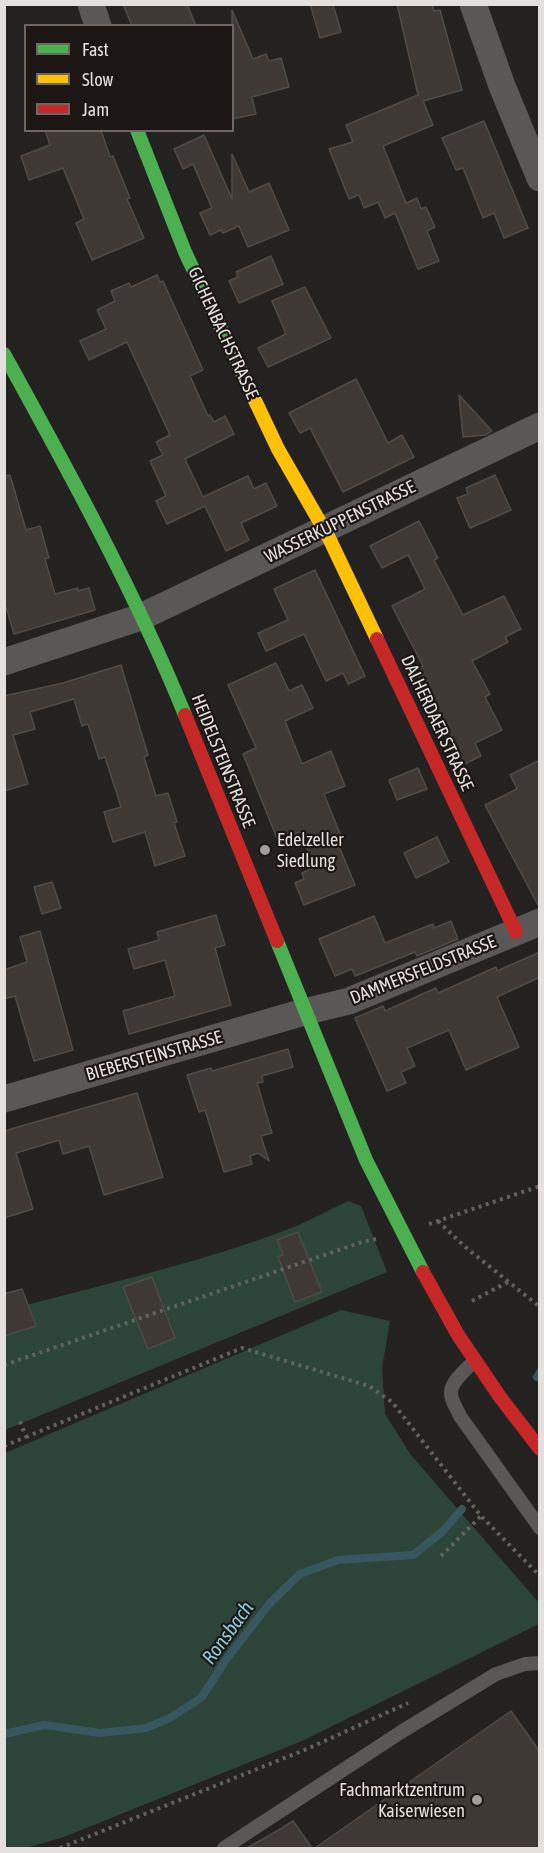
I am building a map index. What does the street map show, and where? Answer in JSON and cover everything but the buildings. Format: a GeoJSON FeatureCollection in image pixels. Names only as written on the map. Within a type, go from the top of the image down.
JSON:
{"type":"FeatureCollection","features":[{"type":"Feature","properties":{"kind":"main road","name":"GICHENBACHSTRASSE"},"geometry":{"type":"LineString","coordinates":[[139,132],[185,252],[278,450],[324,529]]}},
{"type":"Feature","properties":{"kind":"main road","name":"HEIDELSTEINSTRASSE"},"geometry":{"type":"LineString","coordinates":[[4,354],[100,530],[171,682],[268,915],[304,1012],[366,1160],[446,1314],[500,1397],[540,1449]]}},
{"type":"Feature","properties":{"kind":"main road","name":"DALHERDAER STRASSE"},"geometry":{"type":"LineString","coordinates":[[324,529],[528,927]]}},
{"type":"Feature","properties":{"kind":"street"},"geometry":{"type":"LineString","coordinates":[[91,4],[97,24]]}},
{"type":"Feature","properties":{"kind":"street"},"geometry":{"type":"LineString","coordinates":[[473,4],[502,86],[540,178]]}},
{"type":"Feature","properties":{"kind":"street","name":"WASSERKUPPENSTRASSE"},"geometry":{"type":"LineString","coordinates":[[4,662],[141,617],[540,426]]}},
{"type":"Feature","properties":{"kind":"street","name":"DAMMERSFELDSTRASSE"},"geometry":{"type":"LineString","coordinates":[[304,1012],[349,1001],[528,927]]}},
{"type":"Feature","properties":{"kind":"street","name":"BIEBERSTEINSTRASSE"},"geometry":{"type":"LineString","coordinates":[[4,1099],[304,1012]]}},
{"type":"Feature","properties":{"kind":"lane"},"geometry":{"type":"LineString","coordinates":[[476,1360],[456,1380],[451,1396],[460,1416],[540,1528]]}},
{"type":"Feature","properties":{"kind":"lane"},"geometry":{"type":"LineString","coordinates":[[224,1848],[401,1732],[496,1674],[525,1664],[540,1663]]}},
{"type":"Feature","properties":{"kind":"path"},"geometry":{"type":"LineString","coordinates":[[540,1186],[438,1221],[464,1246],[540,1307]]}},
{"type":"Feature","properties":{"kind":"path"},"geometry":{"type":"LineString","coordinates":[[4,1365],[362,1242],[403,1233]]}},
{"type":"Feature","properties":{"kind":"path"},"geometry":{"type":"LineString","coordinates":[[468,1302],[508,1282]]}},
{"type":"Feature","properties":{"kind":"path"},"geometry":{"type":"LineString","coordinates":[[4,1446],[242,1348],[369,1386],[392,1402],[481,1516],[540,1576]]}},
{"type":"Feature","properties":{"kind":"path"},"geometry":{"type":"LineString","coordinates":[[19,1419],[26,1437]]}},
{"type":"Feature","properties":{"kind":"path"},"geometry":{"type":"LineString","coordinates":[[441,1556],[481,1516]]}},
{"type":"Feature","properties":{"kind":"path"},"geometry":{"type":"LineString","coordinates":[[60,1848],[307,1749],[411,1702]]}},
{"type":"Feature","properties":{"kind":"green space"},"geometry":{"type":"Polygon","coordinates":[[[348,1201],[361,1206],[387,1272],[5,1430],[5,1311],[176,1266],[244,1245],[296,1226],[348,1201]]]}},
{"type":"Feature","properties":{"kind":"green space"},"geometry":{"type":"Polygon","coordinates":[[[341,1310],[390,1321],[382,1368],[385,1414],[411,1455],[539,1603],[539,1624],[302,1741],[64,1837],[26,1848],[5,1848],[5,1453],[341,1310]]]}},
{"type":"Feature","properties":{"kind":"waterway","name":"Ronsbach"},"geometry":{"type":"LineString","coordinates":[[537,1377],[540,1372]]}},
{"type":"Feature","properties":{"kind":"waterway","name":"Ronsbach"},"geometry":{"type":"LineString","coordinates":[[4,1734],[44,1725],[100,1733],[146,1728],[170,1718],[201,1698],[228,1657],[270,1603],[300,1574],[338,1560],[413,1555],[442,1532],[462,1509]]}},
{"type":"Feature","properties":{"kind":"traffic: fast"},"geometry":{"type":"LineString","coordinates":[[138,132],[185,252],[251,392]]}},
{"type":"Feature","properties":{"kind":"traffic: fast"},"geometry":{"type":"LineString","coordinates":[[4,354],[122,577],[185,715]]}},
{"type":"Feature","properties":{"kind":"traffic: fast"},"geometry":{"type":"LineString","coordinates":[[277,941],[366,1160],[423,1272]]}},
{"type":"Feature","properties":{"kind":"traffic: slow"},"geometry":{"type":"LineString","coordinates":[[251,392],[278,449],[329,538],[377,639]]}},
{"type":"Feature","properties":{"kind":"traffic: jam"},"geometry":{"type":"LineString","coordinates":[[377,639],[516,932]]}},
{"type":"Feature","properties":{"kind":"traffic: jam"},"geometry":{"type":"LineString","coordinates":[[185,715],[277,941]]}},
{"type":"Feature","properties":{"kind":"traffic: jam"},"geometry":{"type":"LineString","coordinates":[[423,1272],[458,1335],[500,1397],[540,1449]]}},
{"type":"Feature","properties":{"kind":"place","name":"Edelzeller Siedlung"},"geometry":{"type":"Point","coordinates":[265,850]}},
{"type":"Feature","properties":{"kind":"place","name":"Fachmarktzentrum Kaiserwiesen"},"geometry":{"type":"Point","coordinates":[477,1800]}}]}
